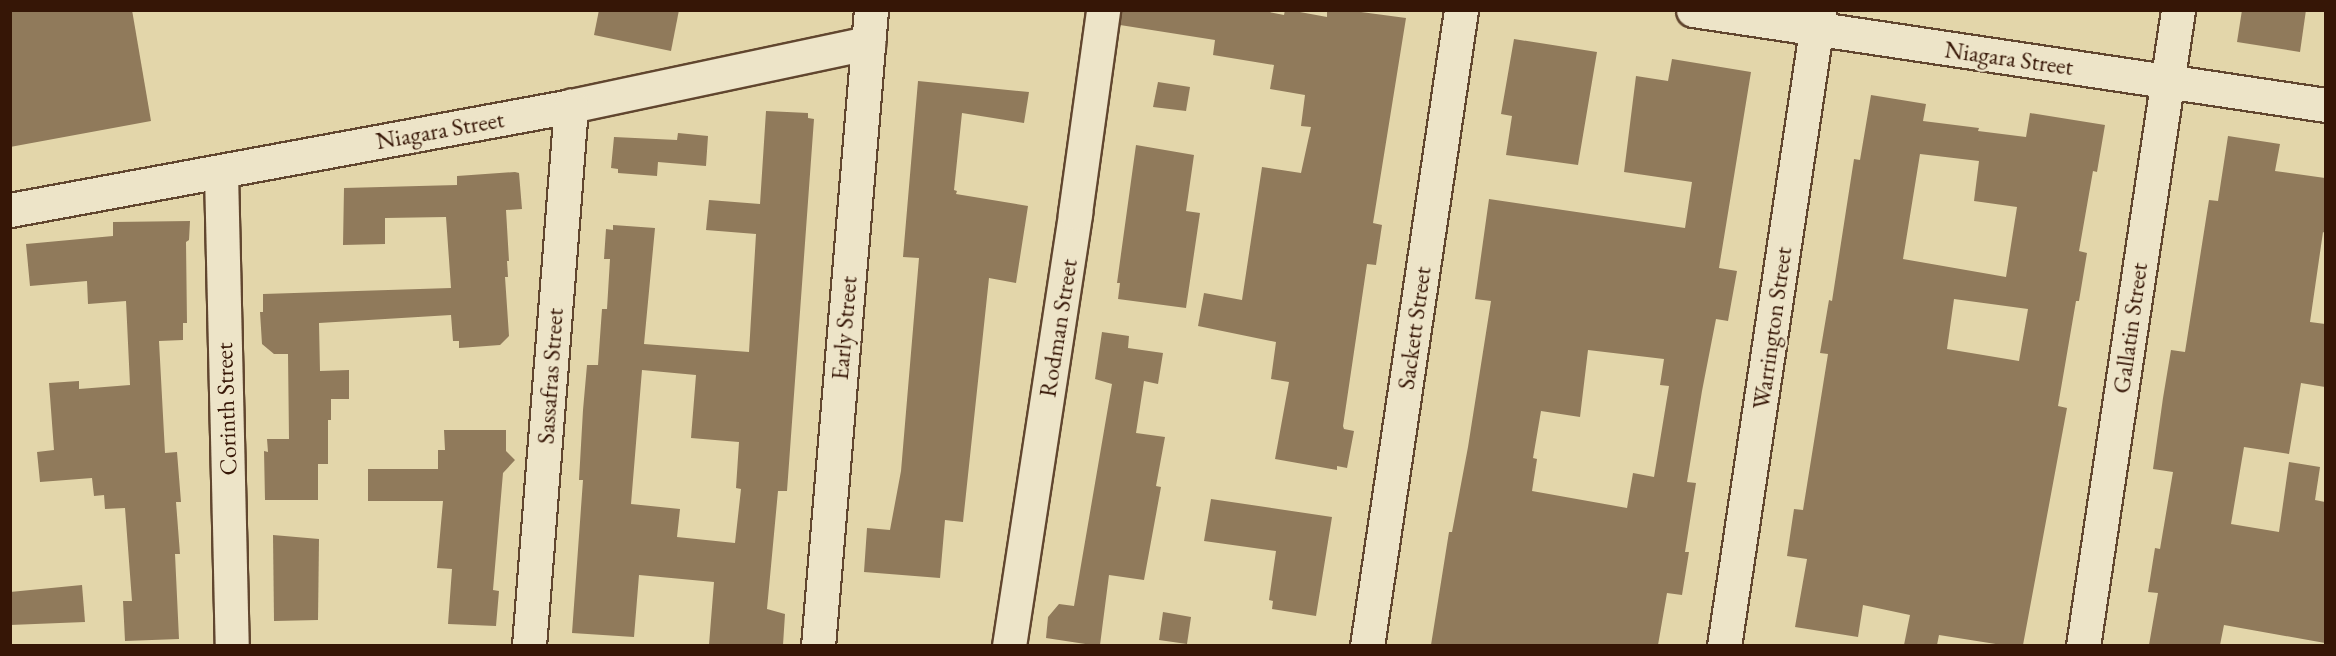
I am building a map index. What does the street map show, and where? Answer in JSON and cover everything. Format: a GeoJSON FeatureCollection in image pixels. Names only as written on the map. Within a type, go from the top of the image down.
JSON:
{"type":"FeatureCollection","features":[{"type":"Feature","properties":{"kind":"street","name":"Early Street"},"geometry":{"type":"LineString","coordinates":[[818,645],[871,10]]}},
{"type":"Feature","properties":{"kind":"street","name":"Rodman Street"},"geometry":{"type":"LineString","coordinates":[[1009,645],[1103,10]]}},
{"type":"Feature","properties":{"kind":"street","name":"Sackett Street"},"geometry":{"type":"LineString","coordinates":[[1367,645],[1461,10]]}},
{"type":"Feature","properties":{"kind":"street","name":"Niagara Street"},"geometry":{"type":"LineString","coordinates":[[1693,10],[1818,20],[2167,81],[2325,105]]}},
{"type":"Feature","properties":{"kind":"street","name":"Gallatin Street"},"geometry":{"type":"LineString","coordinates":[[2083,645],[2178,10]]}},
{"type":"Feature","properties":{"kind":"street","name":"Warrington Street"},"geometry":{"type":"LineString","coordinates":[[1724,645],[1818,20]]}},
{"type":"Feature","properties":{"kind":"street","name":"Niagara Street"},"geometry":{"type":"LineString","coordinates":[[10,210],[571,106],[868,43]]}},
{"type":"Feature","properties":{"kind":"street","name":"Sassafras Street"},"geometry":{"type":"LineString","coordinates":[[529,645],[571,106]]}},
{"type":"Feature","properties":{"kind":"street","name":"Corinth Street"},"geometry":{"type":"LineString","coordinates":[[221,172],[232,645]]}},
{"type":"Feature","properties":{"kind":"building"},"geometry":{"type":"Polygon","coordinates":[[[10,10],[132,10],[151,121],[10,147],[10,10]]]}},
{"type":"Feature","properties":{"kind":"building"},"geometry":{"type":"Polygon","coordinates":[[[599,10],[679,10],[671,51],[594,35],[599,10]]]}},
{"type":"Feature","properties":{"kind":"building"},"geometry":{"type":"Polygon","coordinates":[[[1121,10],[1259,10],[1284,15],[1285,10],[1289,10],[1327,17],[1327,10],[1346,10],[1406,18],[1373,223],[1382,225],[1376,265],[1367,264],[1343,426],[1344,429],[1354,431],[1347,468],[1337,466],[1337,470],[1275,459],[1289,382],[1271,379],[1276,342],[1198,326],[1204,293],[1242,300],[1262,167],[1301,173],[1311,127],[1301,126],[1305,95],[1270,89],[1274,65],[1213,55],[1215,40],[1120,25],[1121,10]]]}},
{"type":"Feature","properties":{"kind":"building"},"geometry":{"type":"Polygon","coordinates":[[[2242,10],[2306,10],[2300,52],[2237,42],[2242,10]]]}},
{"type":"Feature","properties":{"kind":"building"},"geometry":{"type":"Polygon","coordinates":[[[1514,39],[1597,52],[1578,165],[1506,155],[1512,116],[1501,114],[1514,39]]]}},
{"type":"Feature","properties":{"kind":"building"},"geometry":{"type":"Polygon","coordinates":[[[1672,59],[1751,72],[1719,268],[1737,271],[1728,321],[1716,319],[1702,391],[1687,482],[1696,483],[1685,552],[1689,552],[1682,595],[1667,593],[1658,645],[1431,645],[1449,532],[1452,532],[1468,447],[1491,301],[1475,299],[1489,199],[1685,228],[1692,182],[1624,172],[1636,76],[1668,81],[1672,59]],[[1588,350],[1580,417],[1541,411],[1533,458],[1537,459],[1532,491],[1627,508],[1633,473],[1654,477],[1669,386],[1660,385],[1664,359],[1588,350]]]}},
{"type":"Feature","properties":{"kind":"building"},"geometry":{"type":"Polygon","coordinates":[[[918,81],[1029,92],[1024,123],[962,113],[954,190],[957,191],[956,194],[1028,206],[1016,283],[989,278],[963,522],[945,520],[940,578],[864,572],[867,528],[890,530],[901,471],[919,258],[903,257],[918,81]]]}},
{"type":"Feature","properties":{"kind":"building"},"geometry":{"type":"Polygon","coordinates":[[[1158,82],[1190,87],[1186,111],[1153,107],[1158,82]]]}},
{"type":"Feature","properties":{"kind":"building"},"geometry":{"type":"Polygon","coordinates":[[[1871,95],[1926,104],[1923,121],[1979,128],[1978,131],[2026,137],[2030,113],[2105,125],[2097,172],[2093,171],[2079,251],[2087,253],[2079,301],[2076,301],[2058,406],[2067,408],[2023,645],[2002,645],[1939,635],[1937,645],[1904,645],[1910,615],[1863,605],[1858,637],[1795,627],[1807,559],[1787,556],[1794,509],[1803,510],[1828,354],[1820,353],[1829,300],[1832,301],[1854,159],[1860,160],[1871,95]],[[1920,154],[1903,259],[2006,277],[2017,207],[1974,201],[1979,161],[1920,154]],[[1954,299],[1947,349],[2019,361],[2028,309],[1954,299]]]}},
{"type":"Feature","properties":{"kind":"building"},"geometry":{"type":"Polygon","coordinates":[[[766,111],[808,113],[808,118],[814,119],[787,491],[778,491],[767,609],[785,614],[783,645],[709,645],[714,582],[639,575],[634,637],[572,633],[583,480],[579,480],[583,410],[587,365],[598,365],[602,309],[607,309],[610,259],[604,259],[606,229],[613,230],[613,225],[655,228],[644,344],[749,352],[756,234],[706,230],[709,200],[760,204],[766,111]],[[642,370],[631,504],[680,509],[677,537],[735,543],[741,489],[736,488],[739,442],[691,438],[696,375],[642,370]]]}},
{"type":"Feature","properties":{"kind":"building"},"geometry":{"type":"Polygon","coordinates":[[[678,133],[708,136],[706,166],[658,162],[657,176],[618,173],[618,169],[611,168],[614,137],[677,140],[678,133]]]}},
{"type":"Feature","properties":{"kind":"building"},"geometry":{"type":"Polygon","coordinates":[[[2228,136],[2280,144],[2275,171],[2325,178],[2325,233],[2323,232],[2310,322],[2325,324],[2325,387],[2301,383],[2289,454],[2244,447],[2231,524],[2279,532],[2289,462],[2320,467],[2315,500],[2325,502],[2325,643],[2224,625],[2220,645],[2149,645],[2158,593],[2148,592],[2155,548],[2160,549],[2173,472],[2153,469],[2163,398],[2171,350],[2185,352],[2209,200],[2218,201],[2228,136]]]}},
{"type":"Feature","properties":{"kind":"building"},"geometry":{"type":"Polygon","coordinates":[[[1136,145],[1194,155],[1186,211],[1200,213],[1186,308],[1118,299],[1120,283],[1117,283],[1136,145]]]}},
{"type":"Feature","properties":{"kind":"building"},"geometry":{"type":"Polygon","coordinates":[[[519,173],[522,209],[506,210],[509,261],[507,261],[508,277],[505,277],[509,336],[500,345],[459,348],[459,341],[453,341],[451,315],[319,323],[320,371],[349,370],[349,399],[331,399],[331,420],[328,420],[328,464],[318,464],[318,500],[265,500],[264,451],[268,452],[267,439],[289,439],[288,354],[274,354],[262,344],[260,312],[263,312],[263,294],[451,288],[446,217],[385,218],[385,244],[343,245],[344,188],[457,185],[457,176],[519,173]]]}},
{"type":"Feature","properties":{"kind":"building"},"geometry":{"type":"Polygon","coordinates":[[[190,221],[189,240],[186,242],[187,323],[183,323],[183,340],[159,341],[165,453],[177,452],[181,502],[176,502],[180,554],[175,554],[179,639],[125,641],[123,601],[132,601],[125,508],[105,509],[104,495],[94,496],[92,478],[40,482],[37,452],[54,450],[49,383],[79,381],[79,389],[130,385],[126,301],[88,304],[87,281],[30,286],[26,244],[113,236],[113,222],[190,221]]]}},
{"type":"Feature","properties":{"kind":"building"},"geometry":{"type":"Polygon","coordinates":[[[1102,332],[1129,336],[1128,348],[1163,353],[1158,384],[1144,381],[1136,433],[1165,437],[1156,486],[1161,487],[1144,580],[1109,575],[1100,645],[1092,645],[1046,638],[1048,617],[1059,604],[1074,606],[1112,384],[1095,379],[1102,332]]]}},
{"type":"Feature","properties":{"kind":"building"},"geometry":{"type":"Polygon","coordinates":[[[444,430],[506,430],[506,451],[515,460],[503,473],[493,590],[499,591],[496,626],[448,624],[452,569],[437,568],[443,501],[368,501],[368,469],[438,469],[438,450],[445,450],[444,430]]]}},
{"type":"Feature","properties":{"kind":"building"},"geometry":{"type":"Polygon","coordinates":[[[1211,499],[1332,517],[1316,616],[1272,609],[1273,601],[1269,600],[1276,551],[1204,541],[1211,499]]]}},
{"type":"Feature","properties":{"kind":"building"},"geometry":{"type":"Polygon","coordinates":[[[273,535],[319,539],[318,620],[274,621],[273,535]]]}},
{"type":"Feature","properties":{"kind":"building"},"geometry":{"type":"Polygon","coordinates":[[[82,585],[85,622],[10,625],[10,592],[82,585]]]}},
{"type":"Feature","properties":{"kind":"building"},"geometry":{"type":"Polygon","coordinates":[[[1163,612],[1191,617],[1187,644],[1159,640],[1163,612]]]}}]}
